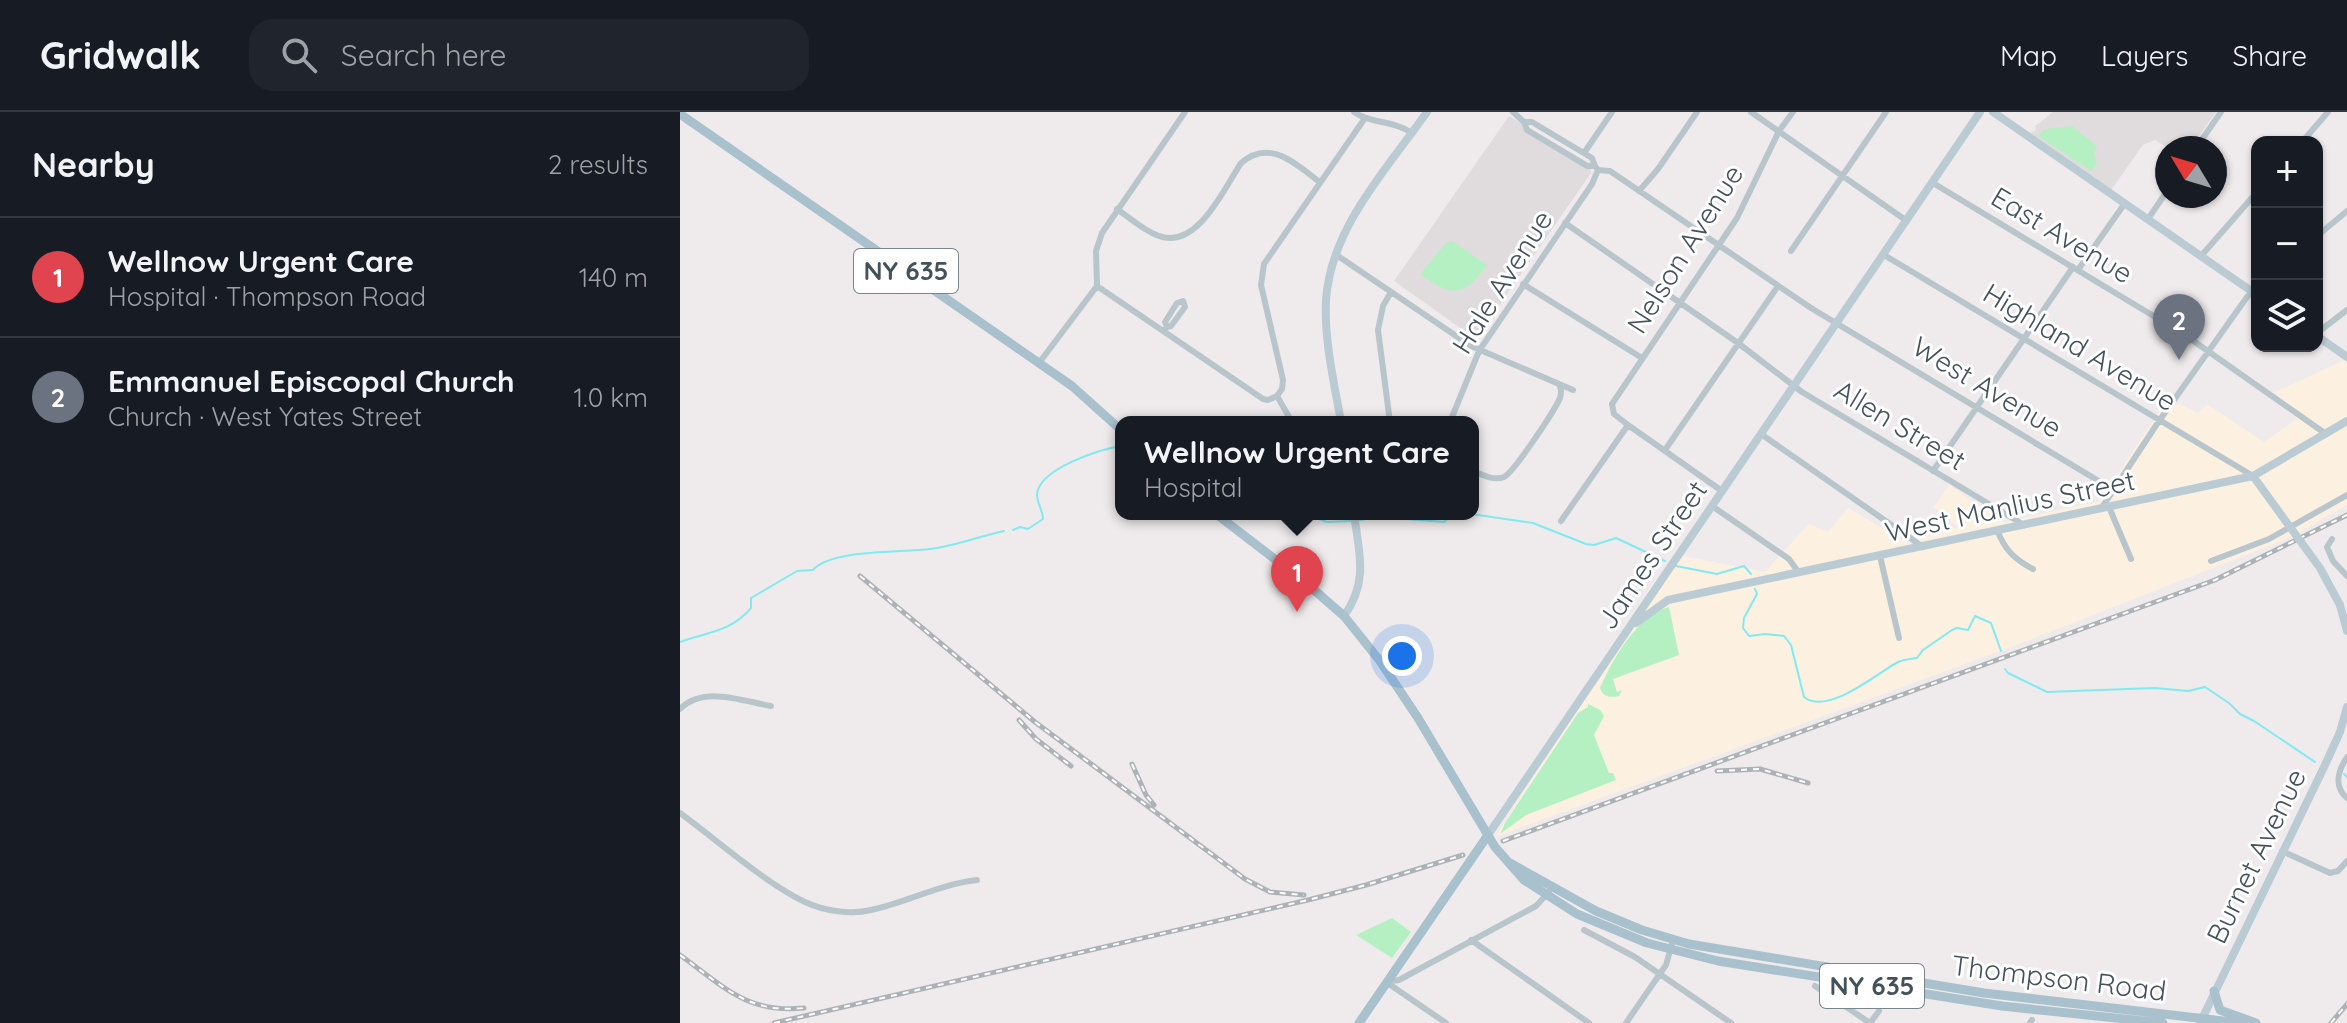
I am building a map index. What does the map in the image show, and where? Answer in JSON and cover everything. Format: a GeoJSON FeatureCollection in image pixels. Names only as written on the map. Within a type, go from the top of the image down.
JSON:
{"type":"FeatureCollection","features":[{"type":"Feature","properties":{"kind":"main road","name":"NY 635"},"geometry":{"type":"LineString","coordinates":[[680,114],[1072,386],[1115,425]]}},
{"type":"Feature","properties":{"kind":"main road","name":"Thompson Road"},"geometry":{"type":"LineString","coordinates":[[1224,520],[1344,616],[1380,661],[1488,835],[1516,873],[1592,921],[1672,945],[1958,1000],[2163,1023]]}},
{"type":"Feature","properties":{"kind":"main road","name":"James Street"},"geometry":{"type":"LineString","coordinates":[[1360,1022],[1488,835]]}},
{"type":"Feature","properties":{"kind":"main road","name":"Thompson Road"},"geometry":{"type":"LineString","coordinates":[[1672,945],[1984,993],[2201,1021],[2240,1023]]}},
{"type":"Feature","properties":{"kind":"main road"},"geometry":{"type":"LineString","coordinates":[[2214,991],[2220,1010],[2256,1023]]}},
{"type":"Feature","properties":{"kind":"street"},"geometry":{"type":"LineString","coordinates":[[1039,363],[1097,286],[1096,251],[1099,240],[1185,112]]}},
{"type":"Feature","properties":{"kind":"street"},"geometry":{"type":"LineString","coordinates":[[1354,112],[1365,118],[1394,123],[1412,133]]}},
{"type":"Feature","properties":{"kind":"street"},"geometry":{"type":"LineString","coordinates":[[1340,416],[1326,313],[1329,275],[1335,254],[1355,215],[1427,112]]}},
{"type":"Feature","properties":{"kind":"street"},"geometry":{"type":"LineString","coordinates":[[1514,112],[1524,122],[1532,122],[1592,158],[1597,168]]}},
{"type":"Feature","properties":{"kind":"street"},"geometry":{"type":"LineString","coordinates":[[1584,153],[1612,112]]}},
{"type":"Feature","properties":{"kind":"street"},"geometry":{"type":"LineString","coordinates":[[1639,191],[1697,112]]}},
{"type":"Feature","properties":{"kind":"street"},"geometry":{"type":"LineString","coordinates":[[1751,112],[1907,221]]}},
{"type":"Feature","properties":{"kind":"street","name":"Nelson Avenue"},"geometry":{"type":"LineString","coordinates":[[1628,425],[1614,414],[1612,408],[1616,398],[1720,246],[1752,191],[1779,131],[1793,112]]}},
{"type":"Feature","properties":{"kind":"street"},"geometry":{"type":"LineString","coordinates":[[1791,251],[1886,112]]}},
{"type":"Feature","properties":{"kind":"street","name":"James Street"},"geometry":{"type":"LineString","coordinates":[[1488,835],[1980,112]]}},
{"type":"Feature","properties":{"kind":"street"},"geometry":{"type":"LineString","coordinates":[[1993,112],[2251,288]]}},
{"type":"Feature","properties":{"kind":"street"},"geometry":{"type":"LineString","coordinates":[[2204,136],[2221,112]]}},
{"type":"Feature","properties":{"kind":"street"},"geometry":{"type":"LineString","coordinates":[[2307,136],[2328,112]]}},
{"type":"Feature","properties":{"kind":"street"},"geometry":{"type":"LineString","coordinates":[[1097,286],[1165,329],[1263,399],[1277,396],[1283,380],[1267,316],[1261,275],[1271,254],[1365,118]]}},
{"type":"Feature","properties":{"kind":"street","name":"West Avenue"},"geometry":{"type":"LineString","coordinates":[[1524,122],[1527,130],[1587,166],[1610,171],[1830,321],[2112,489]]}},
{"type":"Feature","properties":{"kind":"street"},"geometry":{"type":"LineString","coordinates":[[1117,209],[1161,237],[1188,235],[1200,224],[1241,163],[1267,151],[1289,160],[1320,182]]}},
{"type":"Feature","properties":{"kind":"street","name":"Hale Avenue"},"geometry":{"type":"LineString","coordinates":[[1452,416],[1479,351],[1592,184],[1597,168]]}},
{"type":"Feature","properties":{"kind":"street","name":"East Avenue"},"geometry":{"type":"LineString","coordinates":[[1933,183],[2209,350],[2326,434]]}},
{"type":"Feature","properties":{"kind":"street"},"geometry":{"type":"LineString","coordinates":[[2201,256],[2251,199]]}},
{"type":"Feature","properties":{"kind":"street"},"geometry":{"type":"LineString","coordinates":[[1933,471],[2024,339],[2125,203]]}},
{"type":"Feature","properties":{"kind":"street"},"geometry":{"type":"LineString","coordinates":[[2148,219],[2155,208]]}},
{"type":"Feature","properties":{"kind":"street"},"geometry":{"type":"LineString","coordinates":[[2323,231],[2347,211]]}},
{"type":"Feature","properties":{"kind":"street","name":"Allen Street"},"geometry":{"type":"LineString","coordinates":[[1565,223],[1795,386],[2024,525]]}},
{"type":"Feature","properties":{"kind":"street"},"geometry":{"type":"LineString","coordinates":[[1335,254],[1479,351],[1573,390]]}},
{"type":"Feature","properties":{"kind":"street","name":"Highland Avenue"},"geometry":{"type":"LineString","coordinates":[[1884,255],[2253,476]]}},
{"type":"Feature","properties":{"kind":"street"},"geometry":{"type":"LineString","coordinates":[[1523,284],[1642,358]]}},
{"type":"Feature","properties":{"kind":"street"},"geometry":{"type":"LineString","coordinates":[[1665,450],[1778,286]]}},
{"type":"Feature","properties":{"kind":"street"},"geometry":{"type":"LineString","coordinates":[[1389,416],[1378,330],[1383,306],[1391,292]]}},
{"type":"Feature","properties":{"kind":"street"},"geometry":{"type":"LineString","coordinates":[[2131,559],[2105,508],[2112,489],[2209,350],[2251,296]]}},
{"type":"Feature","properties":{"kind":"street"},"geometry":{"type":"LineString","coordinates":[[2323,330],[2347,310]]}},
{"type":"Feature","properties":{"kind":"street"},"geometry":{"type":"LineString","coordinates":[[2323,339],[2347,357]]}},
{"type":"Feature","properties":{"kind":"street"},"geometry":{"type":"LineString","coordinates":[[1479,473],[1501,478],[1512,469],[1552,412],[1560,397],[1560,385]]}},
{"type":"Feature","properties":{"kind":"street"},"geometry":{"type":"LineString","coordinates":[[1277,396],[1289,416]]}},
{"type":"Feature","properties":{"kind":"street","name":"West Manlius Street"},"geometry":{"type":"LineString","coordinates":[[1627,631],[1668,600],[2253,476],[2347,421]]}},
{"type":"Feature","properties":{"kind":"street"},"geometry":{"type":"LineString","coordinates":[[1561,521],[1628,425],[1722,491]]}},
{"type":"Feature","properties":{"kind":"street"},"geometry":{"type":"LineString","coordinates":[[1761,434],[1923,547]]}},
{"type":"Feature","properties":{"kind":"street"},"geometry":{"type":"LineString","coordinates":[[2253,476],[2320,568],[2340,605],[2347,631]]}},
{"type":"Feature","properties":{"kind":"street"},"geometry":{"type":"LineString","coordinates":[[2211,561],[2269,539],[2347,495]]}},
{"type":"Feature","properties":{"kind":"street"},"geometry":{"type":"LineString","coordinates":[[1712,506],[1789,559],[1799,573]]}},
{"type":"Feature","properties":{"kind":"street"},"geometry":{"type":"LineString","coordinates":[[1344,616],[1355,601],[1360,585],[1361,567],[1355,520]]}},
{"type":"Feature","properties":{"kind":"street"},"geometry":{"type":"LineString","coordinates":[[1997,530],[2008,552],[2033,569]]}},
{"type":"Feature","properties":{"kind":"street"},"geometry":{"type":"LineString","coordinates":[[2332,539],[2327,547],[2328,554],[2347,576]]}},
{"type":"Feature","properties":{"kind":"street"},"geometry":{"type":"LineString","coordinates":[[1880,556],[1899,638]]}},
{"type":"Feature","properties":{"kind":"street","name":"West Manlius Street"},"geometry":{"type":"LineString","coordinates":[[1649,597],[1668,600]]}},
{"type":"Feature","properties":{"kind":"street"},"geometry":{"type":"LineString","coordinates":[[680,709],[687,702],[703,696],[771,706]]}},
{"type":"Feature","properties":{"kind":"street","name":"Burnet Avenue"},"geometry":{"type":"LineString","coordinates":[[2201,1021],[2330,754],[2347,707]]}},
{"type":"Feature","properties":{"kind":"street"},"geometry":{"type":"LineString","coordinates":[[2347,757],[2339,773],[2339,790],[2347,798]]}},
{"type":"Feature","properties":{"kind":"street"},"geometry":{"type":"LineString","coordinates":[[680,813],[782,888],[804,902],[823,908],[847,912],[870,911],[951,883],[977,880]]}},
{"type":"Feature","properties":{"kind":"street"},"geometry":{"type":"LineString","coordinates":[[2282,851],[2330,873],[2338,871],[2347,861]]}},
{"type":"Feature","properties":{"kind":"street"},"geometry":{"type":"LineString","coordinates":[[1386,982],[1399,980],[1536,906],[1549,892]]}},
{"type":"Feature","properties":{"kind":"street"},"geometry":{"type":"LineString","coordinates":[[1584,930],[1613,944],[1731,1023]]}},
{"type":"Feature","properties":{"kind":"street"},"geometry":{"type":"LineString","coordinates":[[1471,940],[1589,1023]]}},
{"type":"Feature","properties":{"kind":"street"},"geometry":{"type":"LineString","coordinates":[[1626,1023],[1659,975],[1672,945]]}},
{"type":"Feature","properties":{"kind":"street"},"geometry":{"type":"LineString","coordinates":[[1386,982],[1446,1023]]}},
{"type":"Feature","properties":{"kind":"street"},"geometry":{"type":"LineString","coordinates":[[1815,986],[1870,1023],[1879,1011]]}},
{"type":"Feature","properties":{"kind":"shaded area"},"geometry":{"type":"Polygon","coordinates":[[[2053,112],[2216,112],[2199,136],[2155,136],[2155,140],[2143,145],[2111,190],[2029,134],[2036,130],[2035,126],[2053,112]]]}},
{"type":"Feature","properties":{"kind":"shaded area"},"geometry":{"type":"Polygon","coordinates":[[[1509,116],[1591,164],[1591,173],[1476,339],[1394,281],[1509,116]]]}},
{"type":"Feature","properties":{"kind":"shaded area"},"geometry":{"type":"Polygon","coordinates":[[[2347,359],[2347,505],[2289,538],[2027,641],[1495,837],[1678,555],[1765,572],[1809,524],[1828,532],[1848,508],[1906,542],[1958,527],[1934,507],[1949,485],[2004,522],[2100,501],[2161,409],[2180,404],[2198,413],[2207,404],[2264,442],[2297,419],[2275,392],[2347,359]]]}},
{"type":"Feature","properties":{"kind":"green space"},"geometry":{"type":"Polygon","coordinates":[[[2072,126],[2097,146],[2094,153],[2097,164],[2091,171],[2038,136],[2045,129],[2072,126]]]}},
{"type":"Feature","properties":{"kind":"green space"},"geometry":{"type":"Polygon","coordinates":[[[1452,241],[1487,265],[1471,284],[1456,290],[1440,287],[1420,274],[1447,242],[1452,241]]]}},
{"type":"Feature","properties":{"kind":"green space"},"geometry":{"type":"Polygon","coordinates":[[[1669,607],[1679,655],[1613,679],[1617,692],[1622,690],[1619,696],[1605,695],[1600,688],[1627,641],[1646,620],[1669,607]]]}},
{"type":"Feature","properties":{"kind":"green space"},"geometry":{"type":"Polygon","coordinates":[[[1588,704],[1604,716],[1594,735],[1609,773],[1613,773],[1616,780],[1526,815],[1500,834],[1578,713],[1588,704]]]}},
{"type":"Feature","properties":{"kind":"green space"},"geometry":{"type":"Polygon","coordinates":[[[1392,918],[1411,932],[1392,958],[1356,935],[1392,918]]]}},
{"type":"Feature","properties":{"kind":"waterway"},"geometry":{"type":"LineString","coordinates":[[1013,530],[1020,527],[1028,529],[1043,519],[1037,495],[1048,477],[1085,456],[1115,447]]}},
{"type":"Feature","properties":{"kind":"waterway"},"geometry":{"type":"LineString","coordinates":[[1479,515],[1533,523],[1586,544],[1594,545],[1616,538],[1665,561]]}},
{"type":"Feature","properties":{"kind":"waterway"},"geometry":{"type":"LineString","coordinates":[[1322,520],[1350,521]]}},
{"type":"Feature","properties":{"kind":"waterway"},"geometry":{"type":"LineString","coordinates":[[1419,520],[1446,520]]}},
{"type":"Feature","properties":{"kind":"waterway"},"geometry":{"type":"LineString","coordinates":[[680,642],[735,622],[751,608],[751,598],[797,571],[813,570],[835,558],[939,548],[1004,531]]}},
{"type":"Feature","properties":{"kind":"waterway"},"geometry":{"type":"LineString","coordinates":[[1676,566],[1717,574],[1744,566],[1751,574]]}},
{"type":"Feature","properties":{"kind":"waterway"},"geometry":{"type":"LineString","coordinates":[[1755,589],[1757,594],[1744,618],[1743,628],[1749,636],[1784,636],[1791,645],[1804,697],[1814,701],[1839,697],[1898,662],[1917,658],[1923,650],[1952,630],[1968,630],[1975,616],[1991,623],[2001,651]]}},
{"type":"Feature","properties":{"kind":"waterway"},"geometry":{"type":"LineString","coordinates":[[2005,669],[2047,692],[2155,688],[2188,691],[2205,687],[2240,714],[2315,762]]}},
{"type":"Feature","properties":{"kind":"waterway"},"geometry":{"type":"LineString","coordinates":[[2344,774],[2347,777]]}},
{"type":"Feature","properties":{"kind":"railway"},"geometry":{"type":"LineString","coordinates":[[1503,841],[2215,580],[2347,515]]}},
{"type":"Feature","properties":{"kind":"railway"},"geometry":{"type":"LineString","coordinates":[[860,576],[1035,722],[1245,879],[1270,892],[1304,895]]}},
{"type":"Feature","properties":{"kind":"railway"},"geometry":{"type":"LineString","coordinates":[[1019,720],[1036,739],[1071,766]]}},
{"type":"Feature","properties":{"kind":"railway"},"geometry":{"type":"LineString","coordinates":[[1132,764],[1154,805]]}},
{"type":"Feature","properties":{"kind":"railway"},"geometry":{"type":"LineString","coordinates":[[1717,771],[1760,769],[1808,783]]}},
{"type":"Feature","properties":{"kind":"railway"},"geometry":{"type":"LineString","coordinates":[[774,1023],[1308,900],[1463,855]]}},
{"type":"Feature","properties":{"kind":"railway"},"geometry":{"type":"LineString","coordinates":[[680,955],[723,987],[751,1002],[784,1009],[804,1008]]}},
{"type":"Feature","properties":{"kind":"railway"},"geometry":{"type":"LineString","coordinates":[[2331,1023],[2347,1004]]}},
{"type":"Feature","properties":{"kind":"place","name":"Emmanuel Episcopal Church"},"geometry":{"type":"Point","coordinates":[2179,360]}},
{"type":"Feature","properties":{"kind":"place","name":"Wellnow Urgent Care"},"geometry":{"type":"Point","coordinates":[1297,612]}}]}
